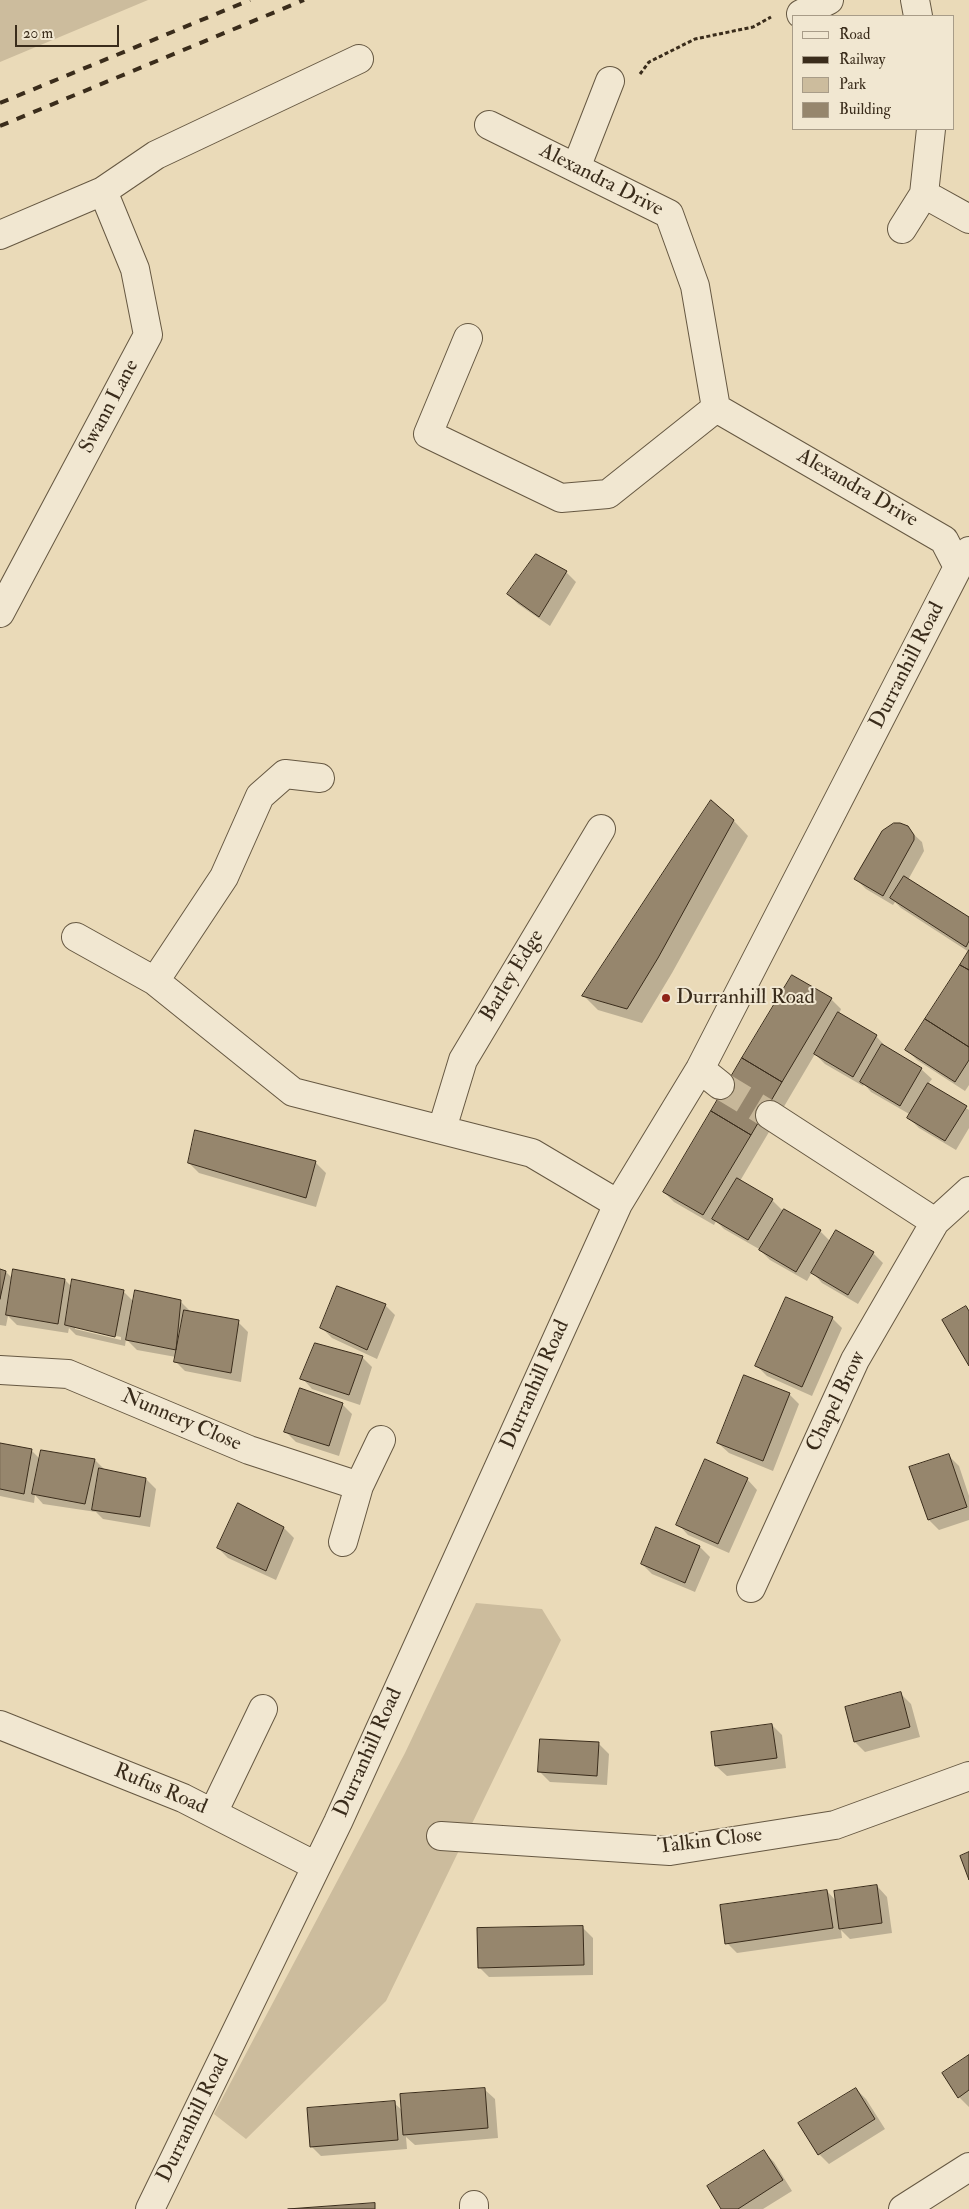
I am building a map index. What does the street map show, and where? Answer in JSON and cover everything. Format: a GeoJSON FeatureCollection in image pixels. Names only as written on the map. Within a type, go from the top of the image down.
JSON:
{"type":"FeatureCollection","features":[{"type":"Feature","properties":{"kind":"street"},"geometry":{"type":"LineString","coordinates":[[801,14],[829,0]]}},
{"type":"Feature","properties":{"kind":"street"},"geometry":{"type":"LineString","coordinates":[[915,0],[918,15]]}},
{"type":"Feature","properties":{"kind":"street"},"geometry":{"type":"LineString","coordinates":[[0,235],[103,191],[156,156],[359,59]]}},
{"type":"Feature","properties":{"kind":"street"},"geometry":{"type":"LineString","coordinates":[[576,168],[606,91]]}},
{"type":"Feature","properties":{"kind":"street","name":"Alexandra Drive"},"geometry":{"type":"LineString","coordinates":[[489,125],[669,214],[695,286],[716,408],[944,540],[964,559]]}},
{"type":"Feature","properties":{"kind":"street"},"geometry":{"type":"LineString","coordinates":[[902,229],[924,194],[931,130]]}},
{"type":"Feature","properties":{"kind":"street","name":"Swann Lane"},"geometry":{"type":"LineString","coordinates":[[0,613],[148,335],[135,269],[103,191]]}},
{"type":"Feature","properties":{"kind":"street"},"geometry":{"type":"LineString","coordinates":[[924,194],[969,219]]}},
{"type":"Feature","properties":{"kind":"street"},"geometry":{"type":"LineString","coordinates":[[468,338],[428,434],[560,498],[608,494],[716,408]]}},
{"type":"Feature","properties":{"kind":"street","name":"Durranhill Road"},"geometry":{"type":"LineString","coordinates":[[150,2209],[316,1866],[618,1204],[710,1077],[964,559]]}},
{"type":"Feature","properties":{"kind":"street"},"geometry":{"type":"LineString","coordinates":[[155,981],[224,877],[260,796],[284,774],[320,778]]}},
{"type":"Feature","properties":{"kind":"street","name":"Barley Edge"},"geometry":{"type":"LineString","coordinates":[[442,1129],[463,1060],[601,829]]}},
{"type":"Feature","properties":{"kind":"street"},"geometry":{"type":"LineString","coordinates":[[76,937],[155,981],[293,1092],[442,1129],[532,1154],[618,1204]]}},
{"type":"Feature","properties":{"kind":"street"},"geometry":{"type":"LineString","coordinates":[[770,1115],[935,1222]]}},
{"type":"Feature","properties":{"kind":"street","name":"Chapel Brow"},"geometry":{"type":"LineString","coordinates":[[751,1588],[856,1360],[935,1222],[969,1191]]}},
{"type":"Feature","properties":{"kind":"street","name":"Nunnery Close"},"geometry":{"type":"LineString","coordinates":[[0,1370],[68,1374],[249,1450],[360,1486]]}},
{"type":"Feature","properties":{"kind":"street"},"geometry":{"type":"LineString","coordinates":[[343,1542],[360,1486],[381,1440]]}},
{"type":"Feature","properties":{"kind":"street"},"geometry":{"type":"LineString","coordinates":[[213,1813],[263,1709]]}},
{"type":"Feature","properties":{"kind":"street","name":"Rufus Road"},"geometry":{"type":"LineString","coordinates":[[0,1724],[183,1798],[316,1866]]}},
{"type":"Feature","properties":{"kind":"street","name":"Talkin Close"},"geometry":{"type":"LineString","coordinates":[[441,1836],[670,1851],[834,1825],[969,1776]]}},
{"type":"Feature","properties":{"kind":"street"},"geometry":{"type":"LineString","coordinates":[[903,2209],[969,2168]]}},
{"type":"Feature","properties":{"kind":"path"},"geometry":{"type":"LineString","coordinates":[[606,91],[625,93],[649,62],[695,39],[753,27],[776,15],[801,14]]}},
{"type":"Feature","properties":{"kind":"green space"},"geometry":{"type":"Polygon","coordinates":[[[0,0],[148,0],[0,62],[0,0]]]}},
{"type":"Feature","properties":{"kind":"green space"},"geometry":{"type":"Polygon","coordinates":[[[476,1603],[542,1609],[561,1640],[386,2001],[246,2139],[214,2114],[405,1753],[476,1603]]]}},
{"type":"Feature","properties":{"kind":"building"},"geometry":{"type":"Polygon","coordinates":[[[536,554],[567,571],[539,617],[507,594],[536,554]]]}},
{"type":"Feature","properties":{"kind":"building"},"geometry":{"type":"Polygon","coordinates":[[[711,800],[734,820],[658,958],[627,1009],[582,996],[711,800]]]}},
{"type":"Feature","properties":{"kind":"building"},"geometry":{"type":"Polygon","coordinates":[[[894,823],[908,826],[914,835],[914,840],[883,896],[854,879],[882,831],[894,823]]]}},
{"type":"Feature","properties":{"kind":"building"},"geometry":{"type":"Polygon","coordinates":[[[904,876],[969,917],[969,941],[966,947],[890,898],[904,876]]]}},
{"type":"Feature","properties":{"kind":"building"},"geometry":{"type":"Polygon","coordinates":[[[969,950],[969,970],[960,965],[969,950]]]}},
{"type":"Feature","properties":{"kind":"building"},"geometry":{"type":"Polygon","coordinates":[[[960,965],[969,970],[969,1047],[925,1019],[960,965]]]}},
{"type":"Feature","properties":{"kind":"building"},"geometry":{"type":"Polygon","coordinates":[[[792,975],[832,998],[782,1082],[742,1058],[792,975]]]}},
{"type":"Feature","properties":{"kind":"building"},"geometry":{"type":"Polygon","coordinates":[[[838,1012],[877,1035],[853,1077],[814,1054],[838,1012]]]}},
{"type":"Feature","properties":{"kind":"building"},"geometry":{"type":"Polygon","coordinates":[[[925,1019],[969,1047],[969,1060],[955,1082],[905,1050],[925,1019]]]}},
{"type":"Feature","properties":{"kind":"building"},"geometry":{"type":"Polygon","coordinates":[[[882,1044],[922,1068],[900,1106],[860,1082],[882,1044]]]}},
{"type":"Feature","properties":{"kind":"building"},"geometry":{"type":"Polygon","coordinates":[[[742,1058],[782,1082],[751,1135],[711,1111],[742,1058]]]}},
{"type":"Feature","properties":{"kind":"building"},"geometry":{"type":"Polygon","coordinates":[[[928,1083],[967,1106],[945,1141],[907,1118],[928,1083]]]}},
{"type":"Feature","properties":{"kind":"building"},"geometry":{"type":"Polygon","coordinates":[[[711,1111],[751,1135],[703,1215],[663,1192],[711,1111]]]}},
{"type":"Feature","properties":{"kind":"building"},"geometry":{"type":"Polygon","coordinates":[[[195,1130],[316,1161],[306,1198],[188,1163],[195,1130]]]}},
{"type":"Feature","properties":{"kind":"building"},"geometry":{"type":"Polygon","coordinates":[[[737,1178],[773,1199],[748,1240],[712,1219],[737,1178]]]}},
{"type":"Feature","properties":{"kind":"building"},"geometry":{"type":"Polygon","coordinates":[[[784,1209],[821,1230],[796,1272],[759,1250],[784,1209]]]}},
{"type":"Feature","properties":{"kind":"building"},"geometry":{"type":"Polygon","coordinates":[[[836,1230],[874,1252],[848,1295],[811,1273],[836,1230]]]}},
{"type":"Feature","properties":{"kind":"building"},"geometry":{"type":"Polygon","coordinates":[[[0,1269],[6,1271],[0,1299],[0,1269]]]}},
{"type":"Feature","properties":{"kind":"building"},"geometry":{"type":"Polygon","coordinates":[[[13,1269],[65,1279],[58,1324],[6,1315],[13,1269]]]}},
{"type":"Feature","properties":{"kind":"building"},"geometry":{"type":"Polygon","coordinates":[[[72,1279],[124,1290],[115,1337],[65,1325],[72,1279]]]}},
{"type":"Feature","properties":{"kind":"building"},"geometry":{"type":"Polygon","coordinates":[[[337,1286],[386,1304],[367,1350],[320,1328],[337,1286]]]}},
{"type":"Feature","properties":{"kind":"building"},"geometry":{"type":"Polygon","coordinates":[[[135,1290],[181,1300],[176,1350],[126,1340],[135,1290]]]}},
{"type":"Feature","properties":{"kind":"building"},"geometry":{"type":"Polygon","coordinates":[[[786,1297],[833,1317],[802,1387],[755,1366],[786,1297]]]}},
{"type":"Feature","properties":{"kind":"building"},"geometry":{"type":"Polygon","coordinates":[[[966,1306],[969,1311],[969,1366],[942,1320],[966,1306]]]}},
{"type":"Feature","properties":{"kind":"building"},"geometry":{"type":"Polygon","coordinates":[[[184,1310],[239,1320],[231,1373],[174,1362],[184,1310]]]}},
{"type":"Feature","properties":{"kind":"building"},"geometry":{"type":"Polygon","coordinates":[[[315,1343],[363,1356],[349,1395],[300,1379],[315,1343]]]}},
{"type":"Feature","properties":{"kind":"building"},"geometry":{"type":"Polygon","coordinates":[[[744,1375],[790,1393],[763,1461],[717,1443],[744,1375]]]}},
{"type":"Feature","properties":{"kind":"building"},"geometry":{"type":"Polygon","coordinates":[[[300,1388],[343,1403],[329,1446],[284,1432],[300,1388]]]}},
{"type":"Feature","properties":{"kind":"building"},"geometry":{"type":"Polygon","coordinates":[[[0,1443],[32,1449],[24,1494],[0,1489],[0,1443]]]}},
{"type":"Feature","properties":{"kind":"building"},"geometry":{"type":"Polygon","coordinates":[[[41,1450],[95,1459],[85,1504],[32,1494],[41,1450]]]}},
{"type":"Feature","properties":{"kind":"building"},"geometry":{"type":"Polygon","coordinates":[[[949,1454],[967,1507],[928,1520],[909,1467],[949,1454]]]}},
{"type":"Feature","properties":{"kind":"building"},"geometry":{"type":"Polygon","coordinates":[[[705,1459],[748,1478],[718,1544],[676,1525],[705,1459]]]}},
{"type":"Feature","properties":{"kind":"building"},"geometry":{"type":"Polygon","coordinates":[[[99,1468],[146,1478],[140,1517],[92,1510],[99,1468]]]}},
{"type":"Feature","properties":{"kind":"building"},"geometry":{"type":"Polygon","coordinates":[[[238,1503],[284,1527],[266,1571],[217,1548],[238,1503]]]}},
{"type":"Feature","properties":{"kind":"building"},"geometry":{"type":"Polygon","coordinates":[[[656,1527],[700,1546],[685,1583],[641,1564],[656,1527]]]}},
{"type":"Feature","properties":{"kind":"building"},"geometry":{"type":"Polygon","coordinates":[[[901,1692],[910,1727],[854,1742],[845,1707],[901,1692]]]}},
{"type":"Feature","properties":{"kind":"building"},"geometry":{"type":"Polygon","coordinates":[[[772,1724],[777,1758],[715,1766],[711,1732],[772,1724]]]}},
{"type":"Feature","properties":{"kind":"building"},"geometry":{"type":"Polygon","coordinates":[[[540,1739],[599,1742],[597,1776],[538,1772],[540,1739]]]}},
{"type":"Feature","properties":{"kind":"building"},"geometry":{"type":"Polygon","coordinates":[[[969,1852],[969,1880],[960,1856],[969,1852]]]}},
{"type":"Feature","properties":{"kind":"building"},"geometry":{"type":"Polygon","coordinates":[[[877,1885],[882,1923],[839,1929],[834,1891],[877,1885]]]}},
{"type":"Feature","properties":{"kind":"building"},"geometry":{"type":"Polygon","coordinates":[[[827,1890],[833,1928],[725,1944],[720,1905],[827,1890]]]}},
{"type":"Feature","properties":{"kind":"building"},"geometry":{"type":"Polygon","coordinates":[[[583,1926],[584,1965],[478,1968],[477,1928],[583,1926]]]}},
{"type":"Feature","properties":{"kind":"building"},"geometry":{"type":"Polygon","coordinates":[[[969,2055],[969,2090],[958,2098],[942,2073],[969,2055]]]}},
{"type":"Feature","properties":{"kind":"building"},"geometry":{"type":"Polygon","coordinates":[[[485,2088],[488,2128],[403,2135],[400,2094],[485,2088]]]}},
{"type":"Feature","properties":{"kind":"building"},"geometry":{"type":"Polygon","coordinates":[[[856,2088],[875,2119],[818,2155],[798,2123],[856,2088]]]}},
{"type":"Feature","properties":{"kind":"building"},"geometry":{"type":"Polygon","coordinates":[[[395,2101],[398,2140],[310,2147],[307,2108],[395,2101]]]}},
{"type":"Feature","properties":{"kind":"building"},"geometry":{"type":"Polygon","coordinates":[[[764,2150],[783,2180],[738,2209],[721,2209],[707,2186],[764,2150]]]}},
{"type":"Feature","properties":{"kind":"building"},"geometry":{"type":"Polygon","coordinates":[[[375,2203],[375,2209],[288,2209],[375,2203]]]}},
{"type":"Feature","properties":{"kind":"tunnel"},"geometry":{"type":"LineString","coordinates":[[720,1085],[770,1115]]}},
{"type":"Feature","properties":{"kind":"railway"},"geometry":{"type":"LineString","coordinates":[[0,103],[250,0]]}},
{"type":"Feature","properties":{"kind":"railway"},"geometry":{"type":"LineString","coordinates":[[0,126],[304,0]]}},
{"type":"Feature","properties":{"kind":"place","name":"Durranhill Road"},"geometry":{"type":"Point","coordinates":[666,998]}}]}
